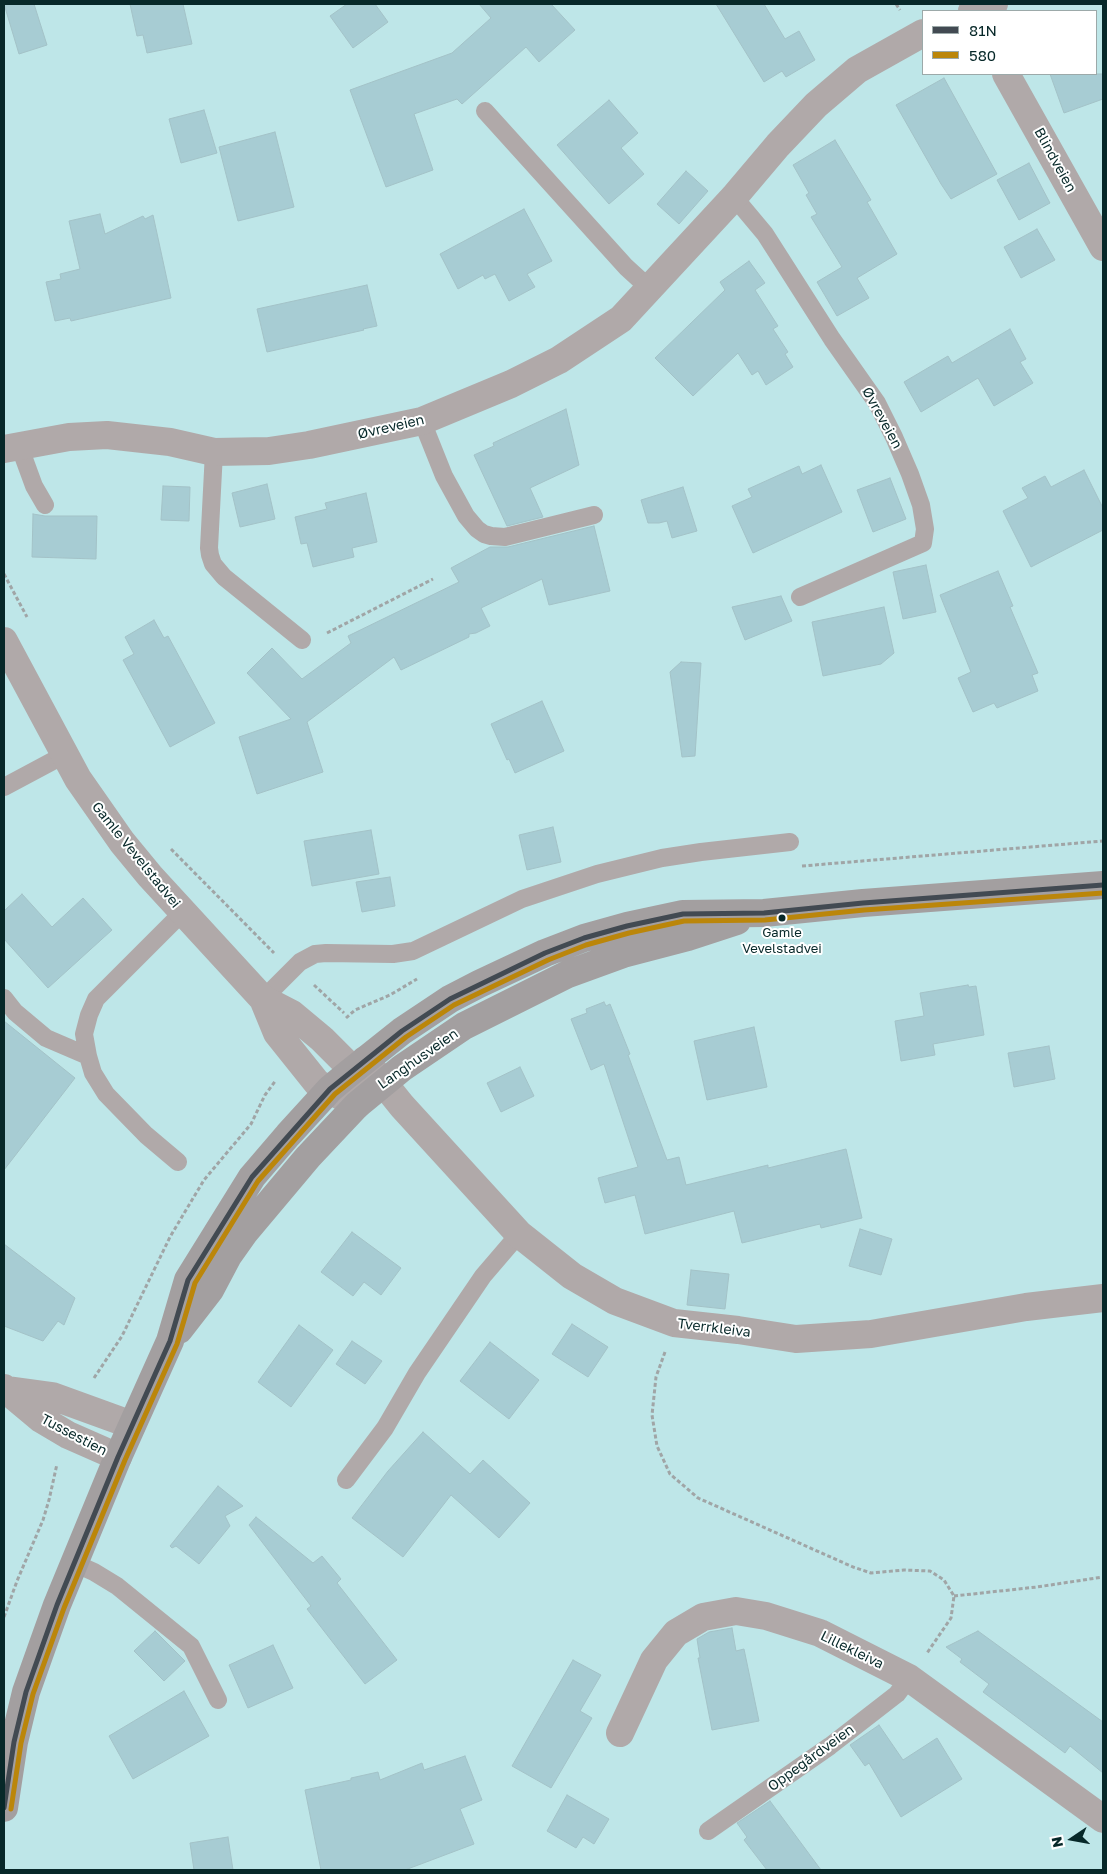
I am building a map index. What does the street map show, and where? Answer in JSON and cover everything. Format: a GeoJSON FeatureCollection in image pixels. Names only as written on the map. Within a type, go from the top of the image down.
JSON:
{"type":"FeatureCollection","features":[{"type":"Feature","properties":{"kind":"main road","name":"Langhusveien"},"geometry":{"type":"LineString","coordinates":[[4,1808],[14,1742],[26,1692],[57,1604],[132,1425],[170,1341],[188,1280],[252,1177],[288,1134],[348,1074],[402,1031],[450,1000],[508,969],[584,938],[627,926],[683,914],[764,913],[863,903],[1103,885]]}},
{"type":"Feature","properties":{"kind":"main road","name":"Langhusveien"},"geometry":{"type":"LineString","coordinates":[[170,1341],[210,1290],[228,1256],[245,1232],[308,1157],[357,1105],[382,1083],[464,1026],[568,974],[623,954],[688,937],[764,913]]}},
{"type":"Feature","properties":{"kind":"street"},"geometry":{"type":"LineString","coordinates":[[975,10],[994,4]]}},
{"type":"Feature","properties":{"kind":"street","name":"Øvreveien"},"geometry":{"type":"LineString","coordinates":[[11,447],[69,437],[107,435],[170,442],[214,452],[269,451],[309,445],[422,421],[511,384],[559,360],[621,319],[734,197],[778,145],[838,85],[857,70],[922,34]]}},
{"type":"Feature","properties":{"kind":"street","name":"Blindveien"},"geometry":{"type":"LineString","coordinates":[[1007,75],[1103,247]]}},
{"type":"Feature","properties":{"kind":"street","name":"Gamle Vevelstadvei"},"geometry":{"type":"LineString","coordinates":[[4,641],[82,786],[122,842],[263,999],[292,1014],[322,1039],[345,1062],[348,1074]]}},
{"type":"Feature","properties":{"kind":"street"},"geometry":{"type":"LineString","coordinates":[[348,1074],[357,1105]]}},
{"type":"Feature","properties":{"kind":"street","name":"Tverrkleiva"},"geometry":{"type":"LineString","coordinates":[[348,1074],[382,1083],[519,1234],[572,1276],[615,1301],[674,1324],[738,1330],[796,1339],[871,1334],[1026,1307],[1103,1298]]}},
{"type":"Feature","properties":{"kind":"street","name":"Tussestien"},"geometry":{"type":"LineString","coordinates":[[6,1389],[52,1396],[132,1425]]}},
{"type":"Feature","properties":{"kind":"street","name":"Tussestien"},"geometry":{"type":"LineString","coordinates":[[6,1389],[41,1419],[68,1435],[118,1458]]}},
{"type":"Feature","properties":{"kind":"street","name":"Lillekleiva"},"geometry":{"type":"LineString","coordinates":[[620,1733],[654,1660],[676,1633],[703,1617],[736,1611],[766,1616],[820,1633],[909,1678],[1103,1819]]}},
{"type":"Feature","properties":{"kind":"lane"},"geometry":{"type":"LineString","coordinates":[[485,110],[626,267],[649,288]]}},
{"type":"Feature","properties":{"kind":"lane","name":"Øvreveien"},"geometry":{"type":"LineString","coordinates":[[734,197],[765,234],[832,339],[877,403],[910,474],[921,505],[925,529],[923,542],[800,597]]}},
{"type":"Feature","properties":{"kind":"lane"},"geometry":{"type":"LineString","coordinates":[[422,421],[444,476],[466,516],[484,534],[505,537],[594,515]]}},
{"type":"Feature","properties":{"kind":"lane"},"geometry":{"type":"LineString","coordinates":[[11,447],[46,505]]}},
{"type":"Feature","properties":{"kind":"lane"},"geometry":{"type":"LineString","coordinates":[[214,452],[209,548],[213,564],[224,577],[302,640]]}},
{"type":"Feature","properties":{"kind":"lane"},"geometry":{"type":"LineString","coordinates":[[4,787],[64,755]]}},
{"type":"Feature","properties":{"kind":"lane"},"geometry":{"type":"LineString","coordinates":[[263,999],[293,969],[307,957],[315,954],[393,954],[413,951],[522,899],[596,874],[662,858],[790,842]]}},
{"type":"Feature","properties":{"kind":"lane"},"geometry":{"type":"LineString","coordinates":[[178,1162],[146,1134],[106,1094],[93,1073],[84,1034],[96,999],[183,912]]}},
{"type":"Feature","properties":{"kind":"lane"},"geometry":{"type":"LineString","coordinates":[[4,998],[15,1012],[46,1038],[88,1056]]}},
{"type":"Feature","properties":{"kind":"lane"},"geometry":{"type":"LineString","coordinates":[[346,1480],[385,1428],[417,1372],[483,1276],[519,1234]]}},
{"type":"Feature","properties":{"kind":"lane"},"geometry":{"type":"LineString","coordinates":[[74,1563],[117,1586],[192,1646],[218,1700]]}},
{"type":"Feature","properties":{"kind":"lane","name":"Oppegårdveien"},"geometry":{"type":"LineString","coordinates":[[708,1831],[837,1740],[897,1694],[909,1678]]}},
{"type":"Feature","properties":{"kind":"path"},"geometry":{"type":"LineString","coordinates":[[4,574],[30,623]]}},
{"type":"Feature","properties":{"kind":"path"},"geometry":{"type":"LineString","coordinates":[[302,640],[332,631],[433,579]]}},
{"type":"Feature","properties":{"kind":"path"},"geometry":{"type":"LineString","coordinates":[[169,846],[272,950],[324,993],[347,1017]]}},
{"type":"Feature","properties":{"kind":"path"},"geometry":{"type":"LineString","coordinates":[[674,1324],[656,1376],[652,1415],[657,1446],[670,1474],[698,1498],[853,1567],[871,1573],[904,1570],[930,1571],[944,1580],[954,1596],[951,1618],[909,1678]]}},
{"type":"Feature","properties":{"kind":"path"},"geometry":{"type":"LineString","coordinates":[[4,1617],[43,1520],[59,1456]]}},
{"type":"Feature","properties":{"kind":"path"},"geometry":{"type":"LineString","coordinates":[[954,1596],[1103,1577]]}},
{"type":"Feature","properties":{"kind":"building"},"geometry":{"type":"Polygon","coordinates":[[[4,4],[34,4],[47,45],[19,54],[4,4]]]}},
{"type":"Feature","properties":{"kind":"building"},"geometry":{"type":"Polygon","coordinates":[[[130,4],[183,4],[192,44],[147,53],[143,35],[137,36],[130,4]]]}},
{"type":"Feature","properties":{"kind":"building"},"geometry":{"type":"Polygon","coordinates":[[[347,4],[375,4],[388,22],[353,48],[330,16],[347,4]]]}},
{"type":"Feature","properties":{"kind":"building"},"geometry":{"type":"Polygon","coordinates":[[[479,4],[551,4],[575,30],[539,62],[526,47],[462,104],[457,99],[414,114],[433,170],[386,187],[350,90],[452,53],[491,18],[479,4]]]}},
{"type":"Feature","properties":{"kind":"building"},"geometry":{"type":"Polygon","coordinates":[[[716,4],[764,4],[785,39],[799,31],[815,60],[786,77],[782,71],[764,82],[716,4]]]}},
{"type":"Feature","properties":{"kind":"building"},"geometry":{"type":"Polygon","coordinates":[[[1103,74],[1103,99],[1064,113],[1050,75],[1103,74]]]}},
{"type":"Feature","properties":{"kind":"building"},"geometry":{"type":"Polygon","coordinates":[[[944,78],[997,174],[951,199],[896,105],[944,78]]]}},
{"type":"Feature","properties":{"kind":"building"},"geometry":{"type":"Polygon","coordinates":[[[609,100],[638,133],[621,148],[644,174],[609,204],[557,145],[609,100]]]}},
{"type":"Feature","properties":{"kind":"building"},"geometry":{"type":"Polygon","coordinates":[[[204,110],[217,153],[181,163],[169,119],[204,110]]]}},
{"type":"Feature","properties":{"kind":"building"},"geometry":{"type":"Polygon","coordinates":[[[275,132],[294,207],[238,221],[219,147],[275,132]]]}},
{"type":"Feature","properties":{"kind":"building"},"geometry":{"type":"Polygon","coordinates":[[[835,140],[871,200],[867,202],[897,254],[857,278],[869,298],[837,316],[817,282],[842,267],[811,217],[817,214],[806,195],[809,193],[793,165],[835,140]]]}},
{"type":"Feature","properties":{"kind":"building"},"geometry":{"type":"Polygon","coordinates":[[[1029,163],[1050,203],[1019,220],[997,180],[1029,163]]]}},
{"type":"Feature","properties":{"kind":"building"},"geometry":{"type":"Polygon","coordinates":[[[686,171],[708,191],[679,224],[657,204],[686,171]]]}},
{"type":"Feature","properties":{"kind":"building"},"geometry":{"type":"Polygon","coordinates":[[[524,209],[552,261],[527,274],[535,287],[509,301],[495,274],[485,279],[483,275],[458,289],[440,254],[524,209]]]}},
{"type":"Feature","properties":{"kind":"building"},"geometry":{"type":"Polygon","coordinates":[[[100,214],[105,234],[143,216],[145,219],[153,215],[171,298],[71,321],[70,318],[55,321],[46,282],[61,279],[60,274],[80,269],[69,221],[100,214]]]}},
{"type":"Feature","properties":{"kind":"building"},"geometry":{"type":"Polygon","coordinates":[[[1037,229],[1055,260],[1021,278],[1004,247],[1037,229]]]}},
{"type":"Feature","properties":{"kind":"building"},"geometry":{"type":"Polygon","coordinates":[[[749,261],[765,283],[755,290],[778,326],[773,329],[788,352],[785,354],[793,367],[766,385],[758,371],[752,375],[738,353],[693,396],[655,358],[725,290],[720,282],[749,261]]]}},
{"type":"Feature","properties":{"kind":"building"},"geometry":{"type":"Polygon","coordinates":[[[367,285],[377,326],[267,352],[257,309],[367,285]]]}},
{"type":"Feature","properties":{"kind":"building"},"geometry":{"type":"Polygon","coordinates":[[[1010,329],[1026,359],[1020,362],[1033,383],[994,406],[978,378],[921,412],[904,382],[948,356],[952,363],[1010,329]]]}},
{"type":"Feature","properties":{"kind":"building"},"geometry":{"type":"Polygon","coordinates":[[[566,409],[579,465],[530,488],[543,517],[507,526],[474,455],[494,446],[493,443],[566,409]]]}},
{"type":"Feature","properties":{"kind":"building"},"geometry":{"type":"Polygon","coordinates":[[[821,465],[842,512],[753,553],[732,506],[752,497],[748,489],[799,466],[802,474],[821,465]]]}},
{"type":"Feature","properties":{"kind":"building"},"geometry":{"type":"Polygon","coordinates":[[[1084,470],[1103,508],[1103,530],[1031,567],[1003,511],[1028,498],[1022,488],[1045,476],[1051,487],[1084,470]]]}},
{"type":"Feature","properties":{"kind":"building"},"geometry":{"type":"Polygon","coordinates":[[[890,478],[906,519],[873,532],[857,490],[890,478]]]}},
{"type":"Feature","properties":{"kind":"building"},"geometry":{"type":"Polygon","coordinates":[[[267,484],[275,519],[240,527],[232,493],[267,484]]]}},
{"type":"Feature","properties":{"kind":"building"},"geometry":{"type":"Polygon","coordinates":[[[163,486],[190,487],[189,521],[161,520],[163,486]]]}},
{"type":"Feature","properties":{"kind":"building"},"geometry":{"type":"Polygon","coordinates":[[[683,487],[697,531],[672,538],[667,521],[648,523],[641,500],[683,487]]]}},
{"type":"Feature","properties":{"kind":"building"},"geometry":{"type":"Polygon","coordinates":[[[366,493],[377,542],[352,548],[354,557],[313,567],[307,543],[301,544],[295,517],[327,509],[325,503],[366,493]]]}},
{"type":"Feature","properties":{"kind":"building"},"geometry":{"type":"Polygon","coordinates":[[[33,514],[45,516],[97,516],[96,559],[32,557],[33,514]]]}},
{"type":"Feature","properties":{"kind":"building"},"geometry":{"type":"Polygon","coordinates":[[[594,526],[610,591],[549,605],[542,579],[481,608],[490,626],[476,633],[469,634],[469,637],[401,670],[394,657],[307,722],[323,772],[257,794],[239,737],[291,719],[247,673],[272,648],[302,679],[351,643],[348,636],[459,582],[451,568],[490,547],[508,547],[594,526]]]}},
{"type":"Feature","properties":{"kind":"building"},"geometry":{"type":"Polygon","coordinates":[[[926,565],[936,612],[903,619],[893,572],[926,565]]]}},
{"type":"Feature","properties":{"kind":"building"},"geometry":{"type":"Polygon","coordinates":[[[998,571],[1013,606],[1010,607],[1038,673],[1032,675],[1038,691],[997,708],[994,703],[973,712],[958,678],[971,672],[940,595],[998,571]]]}},
{"type":"Feature","properties":{"kind":"building"},"geometry":{"type":"Polygon","coordinates":[[[781,596],[792,621],[745,640],[732,607],[781,596]]]}},
{"type":"Feature","properties":{"kind":"building"},"geometry":{"type":"Polygon","coordinates":[[[884,607],[894,653],[881,664],[823,676],[812,622],[884,607]]]}},
{"type":"Feature","properties":{"kind":"building"},"geometry":{"type":"Polygon","coordinates":[[[154,620],[164,638],[168,636],[215,723],[170,747],[123,660],[134,654],[125,637],[154,620]]]}},
{"type":"Feature","properties":{"kind":"building"},"geometry":{"type":"Polygon","coordinates":[[[681,662],[701,663],[695,756],[682,757],[670,672],[681,662]]]}},
{"type":"Feature","properties":{"kind":"building"},"geometry":{"type":"Polygon","coordinates":[[[542,701],[564,751],[515,773],[491,724],[542,701]]]}},
{"type":"Feature","properties":{"kind":"building"},"geometry":{"type":"Polygon","coordinates":[[[553,827],[561,862],[527,870],[519,835],[553,827]]]}},
{"type":"Feature","properties":{"kind":"building"},"geometry":{"type":"Polygon","coordinates":[[[371,830],[379,874],[312,886],[304,841],[371,830]]]}},
{"type":"Feature","properties":{"kind":"building"},"geometry":{"type":"Polygon","coordinates":[[[390,877],[395,906],[362,912],[356,882],[390,877]]]}},
{"type":"Feature","properties":{"kind":"building"},"geometry":{"type":"Polygon","coordinates":[[[22,894],[52,927],[83,898],[112,930],[48,988],[4,939],[4,911],[22,894]]]}},
{"type":"Feature","properties":{"kind":"building"},"geometry":{"type":"Polygon","coordinates":[[[968,985],[969,987],[976,986],[984,1035],[933,1044],[935,1055],[901,1061],[895,1021],[924,1016],[920,993],[968,985]]]}},
{"type":"Feature","properties":{"kind":"building"},"geometry":{"type":"Polygon","coordinates":[[[604,1002],[606,1006],[610,1004],[630,1054],[628,1055],[667,1160],[679,1157],[686,1185],[768,1165],[768,1168],[846,1149],[862,1218],[821,1228],[820,1224],[742,1243],[734,1211],[645,1234],[635,1195],[605,1203],[598,1178],[638,1167],[604,1064],[591,1070],[571,1019],[587,1013],[586,1009],[604,1002]]]}},
{"type":"Feature","properties":{"kind":"building"},"geometry":{"type":"Polygon","coordinates":[[[4,1021],[75,1078],[4,1170],[4,1021]]]}},
{"type":"Feature","properties":{"kind":"building"},"geometry":{"type":"Polygon","coordinates":[[[754,1027],[767,1087],[707,1100],[694,1041],[754,1027]]]}},
{"type":"Feature","properties":{"kind":"building"},"geometry":{"type":"Polygon","coordinates":[[[1049,1046],[1055,1079],[1014,1087],[1008,1053],[1049,1046]]]}},
{"type":"Feature","properties":{"kind":"building"},"geometry":{"type":"Polygon","coordinates":[[[520,1067],[534,1096],[501,1112],[487,1083],[520,1067]]]}},
{"type":"Feature","properties":{"kind":"building"},"geometry":{"type":"Polygon","coordinates":[[[860,1229],[892,1239],[881,1275],[849,1266],[860,1229]]]}},
{"type":"Feature","properties":{"kind":"building"},"geometry":{"type":"Polygon","coordinates":[[[352,1232],[401,1268],[381,1295],[364,1282],[353,1296],[321,1272],[352,1232]]]}},
{"type":"Feature","properties":{"kind":"building"},"geometry":{"type":"Polygon","coordinates":[[[4,1244],[75,1298],[64,1325],[58,1321],[43,1341],[4,1326],[4,1244]]]}},
{"type":"Feature","properties":{"kind":"building"},"geometry":{"type":"Polygon","coordinates":[[[691,1270],[729,1274],[725,1309],[687,1305],[691,1270]]]}},
{"type":"Feature","properties":{"kind":"building"},"geometry":{"type":"Polygon","coordinates":[[[572,1324],[608,1347],[588,1377],[552,1354],[572,1324]]]}},
{"type":"Feature","properties":{"kind":"building"},"geometry":{"type":"Polygon","coordinates":[[[299,1325],[333,1350],[291,1407],[258,1382],[299,1325]]]}},
{"type":"Feature","properties":{"kind":"building"},"geometry":{"type":"Polygon","coordinates":[[[352,1341],[382,1361],[365,1384],[336,1364],[352,1341]]]}},
{"type":"Feature","properties":{"kind":"building"},"geometry":{"type":"Polygon","coordinates":[[[490,1342],[539,1380],[509,1419],[460,1381],[490,1342]]]}},
{"type":"Feature","properties":{"kind":"building"},"geometry":{"type":"Polygon","coordinates":[[[423,1432],[470,1474],[483,1460],[530,1503],[499,1538],[451,1495],[403,1557],[352,1518],[388,1471],[423,1432]]]}},
{"type":"Feature","properties":{"kind":"building"},"geometry":{"type":"Polygon","coordinates":[[[218,1486],[243,1506],[225,1516],[230,1526],[199,1564],[176,1546],[172,1548],[170,1546],[218,1486]]]}},
{"type":"Feature","properties":{"kind":"building"},"geometry":{"type":"Polygon","coordinates":[[[256,1517],[313,1563],[322,1556],[341,1579],[337,1583],[397,1660],[365,1684],[307,1609],[311,1606],[249,1525],[256,1517]]]}},
{"type":"Feature","properties":{"kind":"building"},"geometry":{"type":"Polygon","coordinates":[[[732,1628],[736,1651],[744,1649],[759,1721],[712,1730],[698,1658],[700,1658],[697,1639],[709,1632],[732,1628]]]}},
{"type":"Feature","properties":{"kind":"building"},"geometry":{"type":"Polygon","coordinates":[[[155,1631],[185,1661],[164,1681],[134,1651],[155,1631]]]}},
{"type":"Feature","properties":{"kind":"building"},"geometry":{"type":"Polygon","coordinates":[[[978,1631],[1103,1722],[1103,1773],[1070,1746],[1065,1753],[983,1692],[989,1684],[960,1662],[962,1659],[946,1647],[978,1631]]]}},
{"type":"Feature","properties":{"kind":"building"},"geometry":{"type":"Polygon","coordinates":[[[273,1645],[293,1688],[248,1708],[229,1665],[273,1645]]]}},
{"type":"Feature","properties":{"kind":"building"},"geometry":{"type":"Polygon","coordinates":[[[573,1660],[601,1675],[580,1711],[592,1718],[551,1788],[512,1766],[573,1660]]]}},
{"type":"Feature","properties":{"kind":"building"},"geometry":{"type":"Polygon","coordinates":[[[184,1691],[209,1736],[133,1779],[109,1736],[184,1691]]]}},
{"type":"Feature","properties":{"kind":"building"},"geometry":{"type":"Polygon","coordinates":[[[879,1725],[903,1760],[937,1738],[962,1779],[901,1817],[869,1763],[865,1766],[850,1745],[879,1725]]]}},
{"type":"Feature","properties":{"kind":"building"},"geometry":{"type":"Polygon","coordinates":[[[465,1756],[482,1800],[460,1809],[474,1844],[405,1870],[321,1870],[305,1790],[378,1772],[380,1780],[422,1763],[424,1770],[465,1756]]]}},
{"type":"Feature","properties":{"kind":"building"},"geometry":{"type":"Polygon","coordinates":[[[567,1795],[609,1819],[594,1844],[583,1837],[576,1848],[547,1831],[567,1795]]]}},
{"type":"Feature","properties":{"kind":"building"},"geometry":{"type":"Polygon","coordinates":[[[770,1801],[821,1870],[767,1870],[744,1840],[747,1837],[737,1823],[770,1801]]]}},
{"type":"Feature","properties":{"kind":"building"},"geometry":{"type":"Polygon","coordinates":[[[228,1837],[233,1870],[194,1870],[190,1843],[228,1837]]]}},
{"type":"Feature","properties":{"kind":"transit line","name":"81N"},"geometry":{"type":"LineString","coordinates":[[4,1808],[14,1742],[26,1692],[57,1605],[118,1457],[170,1341],[188,1280],[252,1177],[330,1089],[402,1031],[450,999],[545,953],[584,938],[627,926],[683,914],[764,913],[863,903],[1103,885]]}},
{"type":"Feature","properties":{"kind":"transit line","name":"580"},"geometry":{"type":"LineString","coordinates":[[11,1809],[21,1743],[33,1694],[64,1608],[125,1460],[177,1344],[195,1283],[258,1181],[335,1094],[406,1037],[454,1005],[548,960],[586,945],[629,933],[684,921],[765,920],[864,910],[1103,893]]}},
{"type":"Feature","properties":{"kind":"place","name":"Gamle Vevelstadvei"},"geometry":{"type":"Point","coordinates":[782,918]}}]}
